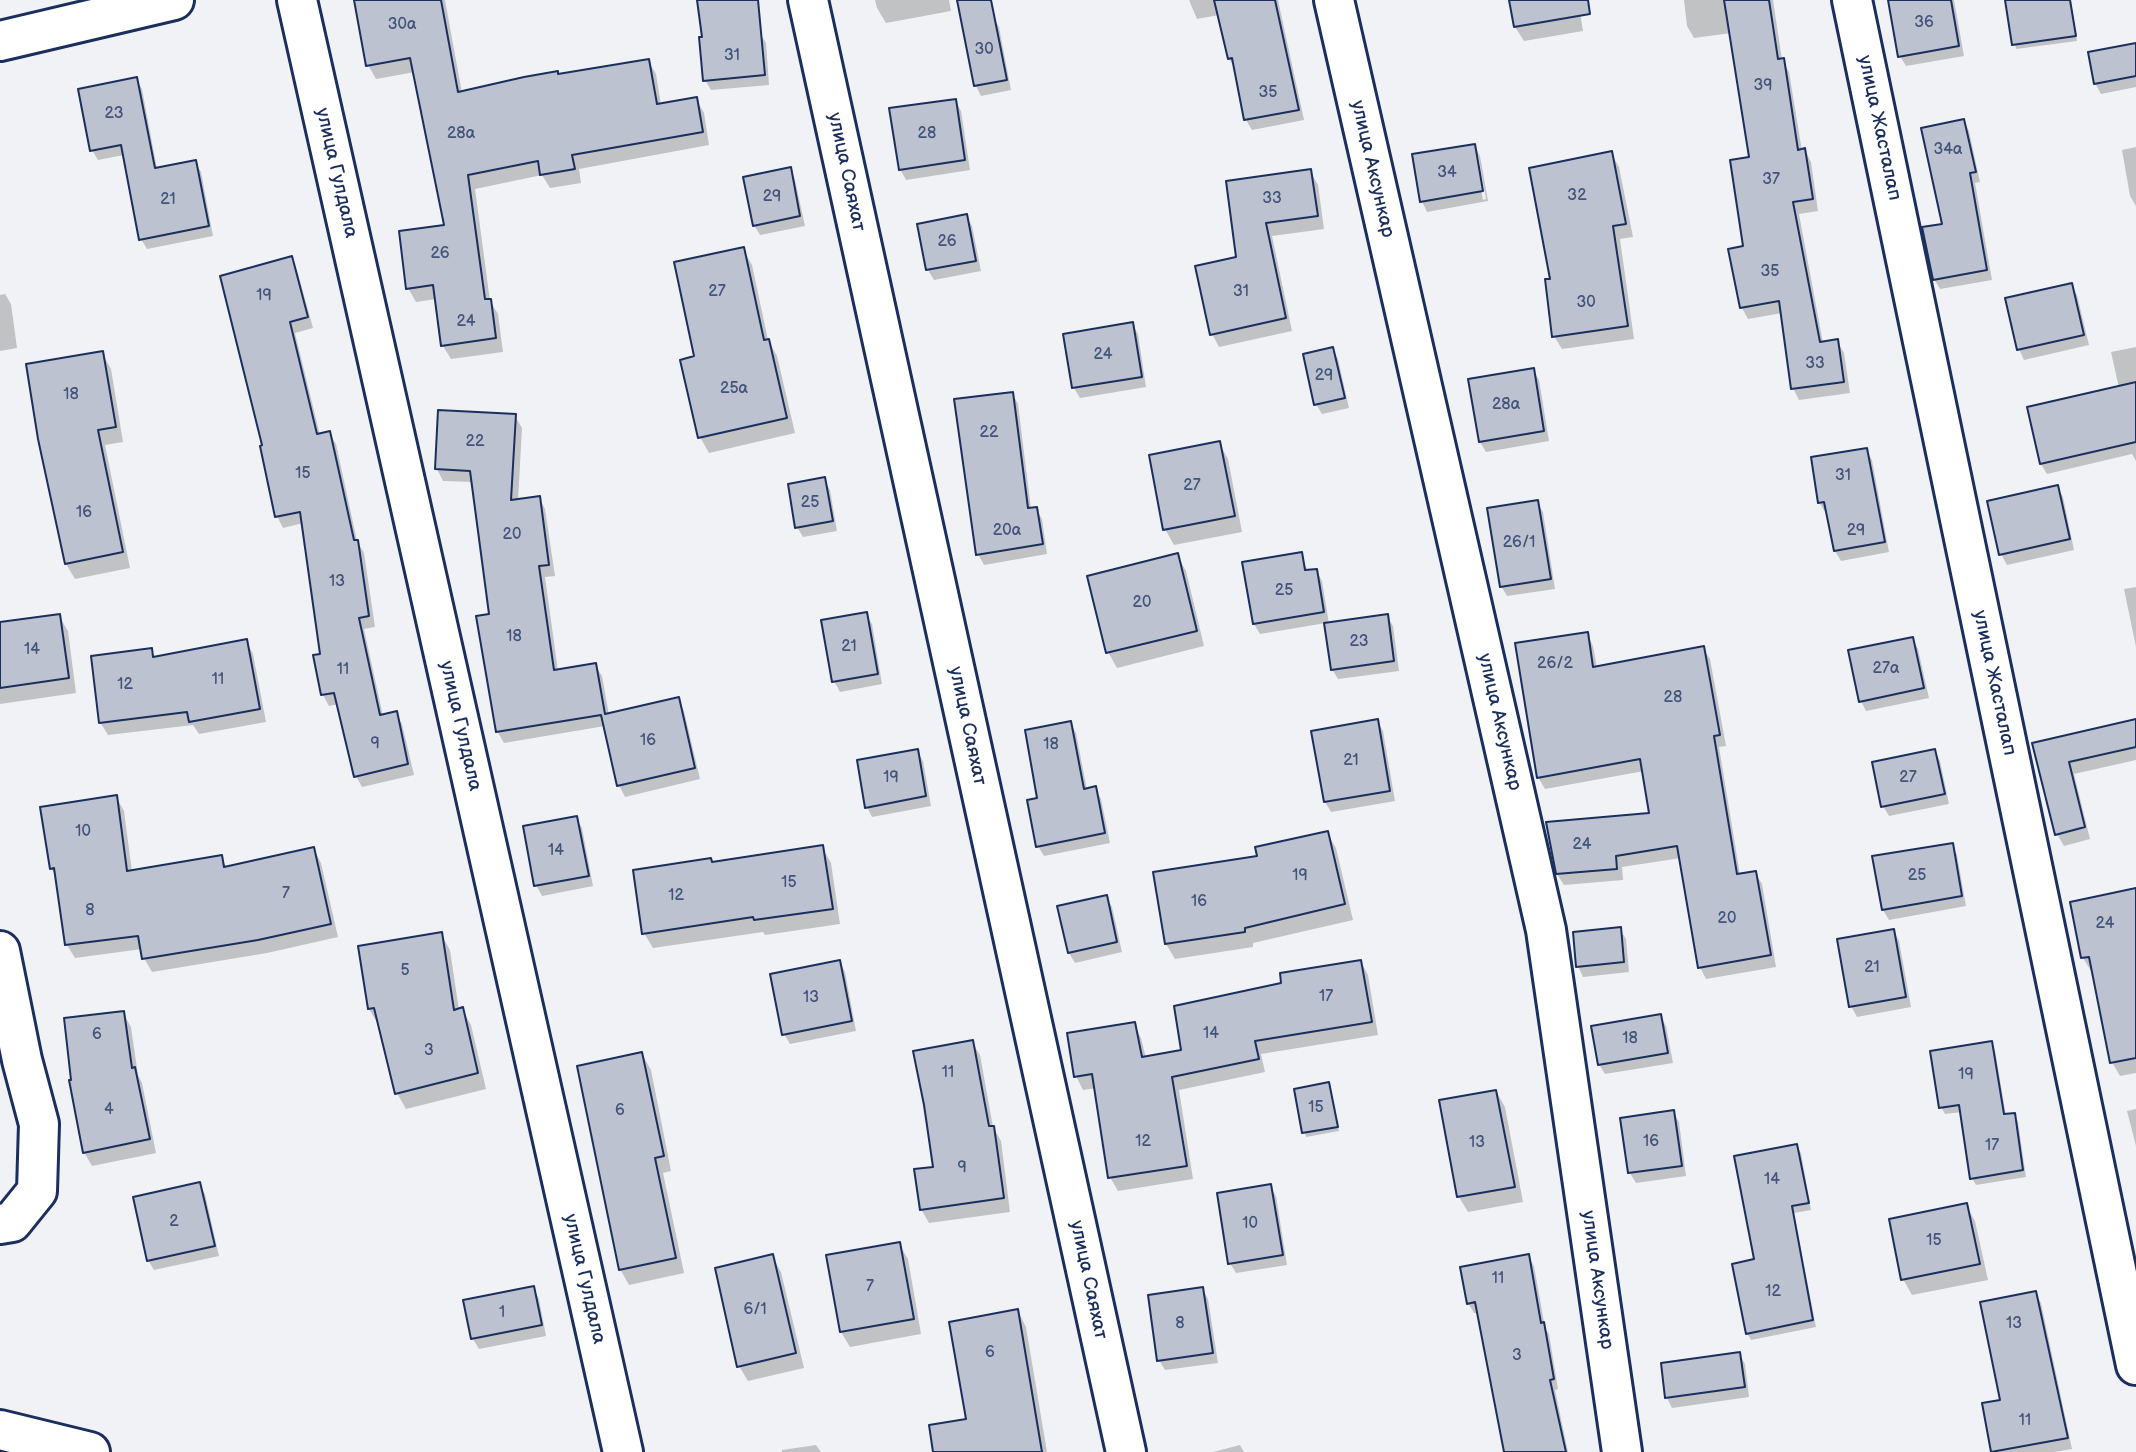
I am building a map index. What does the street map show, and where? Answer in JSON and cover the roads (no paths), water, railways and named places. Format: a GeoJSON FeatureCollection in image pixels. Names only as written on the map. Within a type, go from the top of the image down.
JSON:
{"type":"FeatureCollection","features":[{"type":"Feature","properties":{"kind":"street"},"geometry":{"type":"LineString","coordinates":[[0,41],[174,0]]}},
{"type":"Feature","properties":{"kind":"street","name":"улица Гулдала"},"geometry":{"type":"LineString","coordinates":[[297,0],[622,1452]]}},
{"type":"Feature","properties":{"kind":"street","name":"улица Саяхат"},"geometry":{"type":"LineString","coordinates":[[808,0],[1126,1452]]}},
{"type":"Feature","properties":{"kind":"street","name":"улица Аксункар"},"geometry":{"type":"LineString","coordinates":[[1334,0],[1546,930],[1622,1452]]}},
{"type":"Feature","properties":{"kind":"street","name":"улица Жасталап"},"geometry":{"type":"LineString","coordinates":[[1852,0],[2136,1365]]}},
{"type":"Feature","properties":{"kind":"street"},"geometry":{"type":"LineString","coordinates":[[0,950],[22,1060],[39,1124],[37,1191],[12,1222],[0,1224]]}},
{"type":"Feature","properties":{"kind":"street"},"geometry":{"type":"LineString","coordinates":[[0,1430],[90,1452]]}}]}
